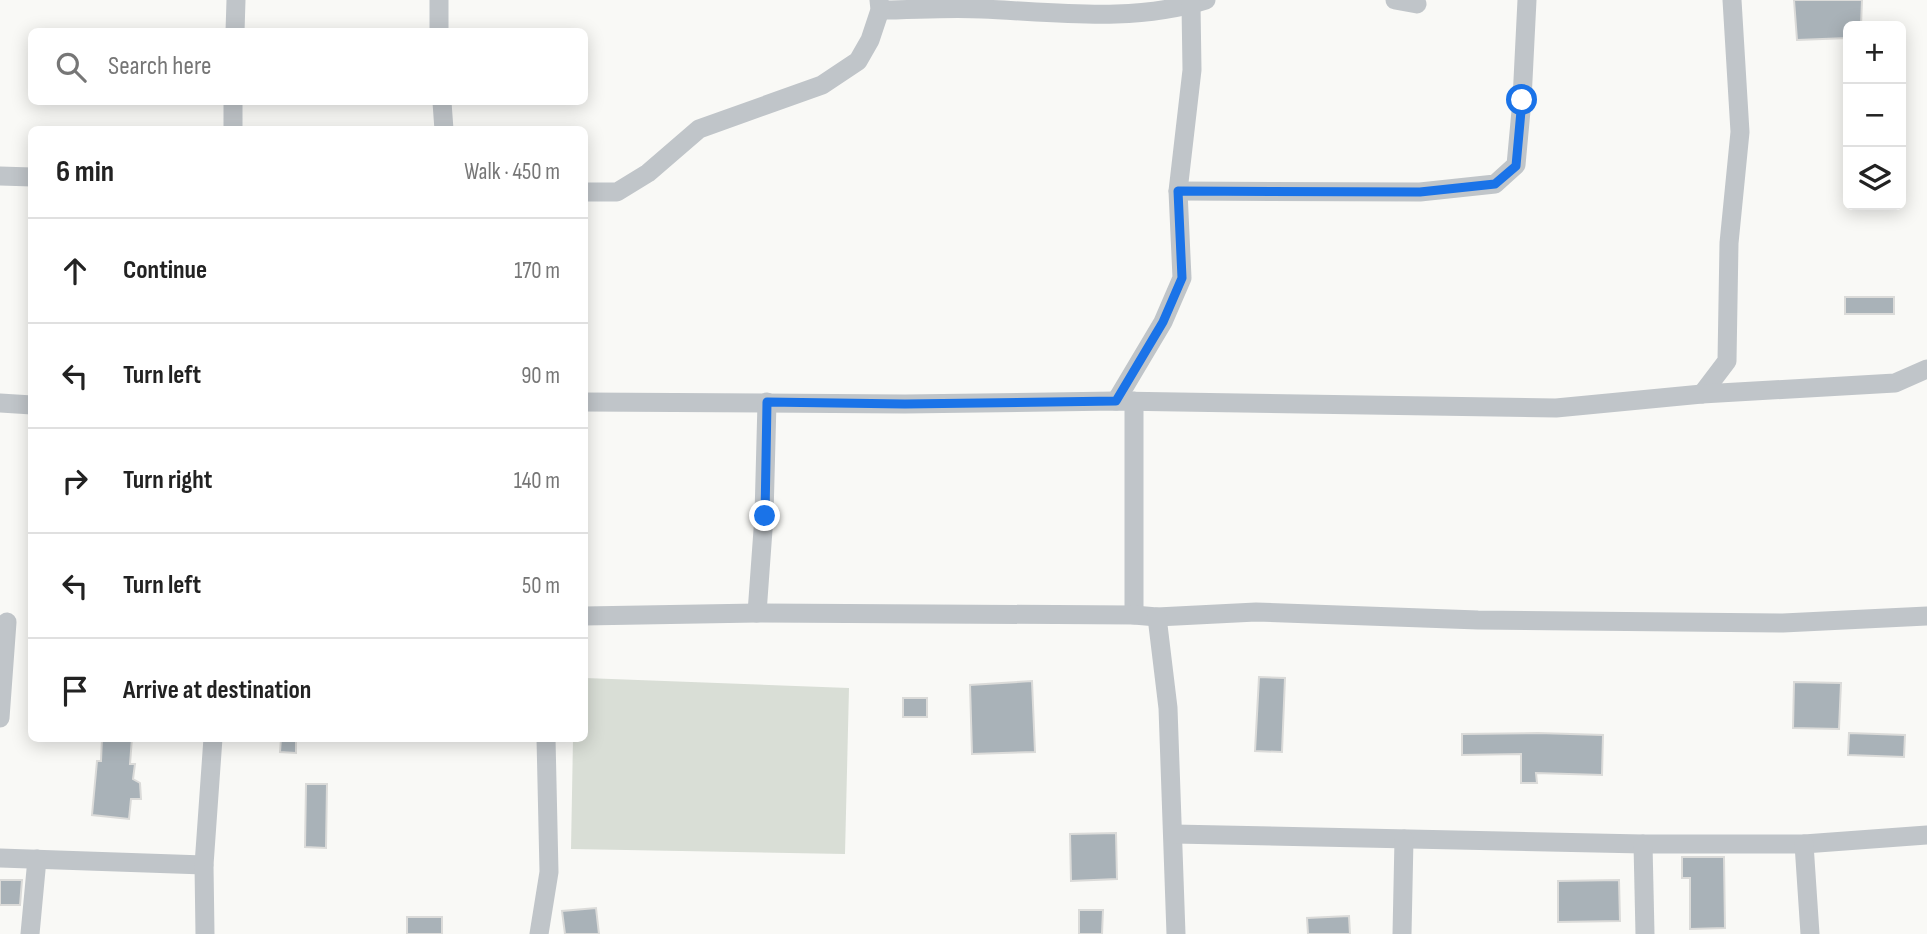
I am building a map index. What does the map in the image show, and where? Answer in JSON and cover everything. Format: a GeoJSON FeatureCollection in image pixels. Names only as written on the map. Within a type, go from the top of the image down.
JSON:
{"type":"FeatureCollection","features":[{"type":"Feature","properties":{"kind":"street"},"geometry":{"type":"LineString","coordinates":[[235,28],[236,0]]}},
{"type":"Feature","properties":{"kind":"street"},"geometry":{"type":"LineString","coordinates":[[439,0],[439,28]]}},
{"type":"Feature","properties":{"kind":"street"},"geometry":{"type":"LineString","coordinates":[[1395,0],[1417,4]]}},
{"type":"Feature","properties":{"kind":"street"},"geometry":{"type":"LineString","coordinates":[[1178,191],[1420,192],[1495,184],[1516,166],[1527,0]]}},
{"type":"Feature","properties":{"kind":"street"},"geometry":{"type":"LineString","coordinates":[[1702,394],[1727,361],[1729,243],[1740,132],[1732,0]]}},
{"type":"Feature","properties":{"kind":"street"},"geometry":{"type":"LineString","coordinates":[[588,192],[617,192],[648,173],[699,130],[822,85],[858,61],[870,40],[880,5],[1107,16],[1199,2],[1178,191],[1182,278],[1125,401],[1134,615]]}},
{"type":"Feature","properties":{"kind":"street"},"geometry":{"type":"LineString","coordinates":[[233,105],[233,126]]}},
{"type":"Feature","properties":{"kind":"street"},"geometry":{"type":"LineString","coordinates":[[442,105],[444,126]]}},
{"type":"Feature","properties":{"kind":"street"},"geometry":{"type":"LineString","coordinates":[[0,176],[28,177]]}},
{"type":"Feature","properties":{"kind":"street"},"geometry":{"type":"LineString","coordinates":[[588,402],[905,404],[1125,401],[1556,408],[1702,394],[1895,383],[1927,369]]}},
{"type":"Feature","properties":{"kind":"street"},"geometry":{"type":"LineString","coordinates":[[757,613],[765,516],[767,402]]}},
{"type":"Feature","properties":{"kind":"street"},"geometry":{"type":"LineString","coordinates":[[0,403],[28,405]]}},
{"type":"Feature","properties":{"kind":"street"},"geometry":{"type":"LineString","coordinates":[[588,616],[757,613],[1157,617],[1256,612],[1478,620],[1783,623],[1927,616]]}},
{"type":"Feature","properties":{"kind":"street"},"geometry":{"type":"LineString","coordinates":[[1157,617],[1168,708],[1176,934]]}},
{"type":"Feature","properties":{"kind":"street"},"geometry":{"type":"LineString","coordinates":[[0,718],[7,622]]}},
{"type":"Feature","properties":{"kind":"street"},"geometry":{"type":"LineString","coordinates":[[205,934],[204,865],[213,742]]}},
{"type":"Feature","properties":{"kind":"street"},"geometry":{"type":"LineString","coordinates":[[539,934],[548,872],[546,742]]}},
{"type":"Feature","properties":{"kind":"street"},"geometry":{"type":"LineString","coordinates":[[1174,834],[1643,845],[1804,844],[1927,835]]}},
{"type":"Feature","properties":{"kind":"street"},"geometry":{"type":"LineString","coordinates":[[1402,934],[1404,839]]}},
{"type":"Feature","properties":{"kind":"street"},"geometry":{"type":"LineString","coordinates":[[1804,844],[1810,934]]}},
{"type":"Feature","properties":{"kind":"street"},"geometry":{"type":"LineString","coordinates":[[1643,845],[1644,934]]}},
{"type":"Feature","properties":{"kind":"street"},"geometry":{"type":"LineString","coordinates":[[0,858],[204,865]]}},
{"type":"Feature","properties":{"kind":"street"},"geometry":{"type":"LineString","coordinates":[[30,934],[37,859]]}},
{"type":"Feature","properties":{"kind":"shaded area"},"geometry":{"type":"Polygon","coordinates":[[[588,678],[849,688],[845,854],[571,849],[573,742],[588,742],[588,678]]]}},
{"type":"Feature","properties":{"kind":"building"},"geometry":{"type":"Polygon","coordinates":[[[1794,0],[1862,0],[1861,21],[1843,21],[1843,38],[1797,40],[1794,0]]]}},
{"type":"Feature","properties":{"kind":"building"},"geometry":{"type":"Polygon","coordinates":[[[1845,297],[1894,297],[1894,314],[1845,314],[1845,297]]]}},
{"type":"Feature","properties":{"kind":"building"},"geometry":{"type":"Polygon","coordinates":[[[1259,677],[1285,678],[1282,752],[1255,751],[1259,677]]]}},
{"type":"Feature","properties":{"kind":"building"},"geometry":{"type":"Polygon","coordinates":[[[1032,681],[1035,752],[972,754],[970,685],[1032,681]]]}},
{"type":"Feature","properties":{"kind":"building"},"geometry":{"type":"Polygon","coordinates":[[[1794,682],[1841,683],[1839,729],[1793,728],[1794,682]]]}},
{"type":"Feature","properties":{"kind":"building"},"geometry":{"type":"Polygon","coordinates":[[[903,698],[927,698],[927,717],[903,717],[903,698]]]}},
{"type":"Feature","properties":{"kind":"building"},"geometry":{"type":"Polygon","coordinates":[[[1849,733],[1905,735],[1904,757],[1848,755],[1849,733]]]}},
{"type":"Feature","properties":{"kind":"building"},"geometry":{"type":"Polygon","coordinates":[[[1462,734],[1603,735],[1602,775],[1536,773],[1537,783],[1521,783],[1521,754],[1462,755],[1462,734]]]}},
{"type":"Feature","properties":{"kind":"building"},"geometry":{"type":"Polygon","coordinates":[[[102,742],[132,742],[130,764],[135,764],[133,779],[140,783],[141,799],[131,799],[129,819],[92,815],[97,761],[101,761],[102,742]]]}},
{"type":"Feature","properties":{"kind":"building"},"geometry":{"type":"Polygon","coordinates":[[[281,742],[296,742],[296,753],[280,752],[281,742]]]}},
{"type":"Feature","properties":{"kind":"building"},"geometry":{"type":"Polygon","coordinates":[[[306,784],[327,784],[326,848],[305,847],[306,784]]]}},
{"type":"Feature","properties":{"kind":"building"},"geometry":{"type":"Polygon","coordinates":[[[1116,833],[1117,879],[1071,881],[1070,834],[1116,833]]]}},
{"type":"Feature","properties":{"kind":"building"},"geometry":{"type":"Polygon","coordinates":[[[1682,857],[1724,857],[1725,928],[1690,929],[1690,878],[1682,878],[1682,857]]]}},
{"type":"Feature","properties":{"kind":"building"},"geometry":{"type":"Polygon","coordinates":[[[0,880],[22,880],[20,905],[0,905],[0,880]]]}},
{"type":"Feature","properties":{"kind":"building"},"geometry":{"type":"Polygon","coordinates":[[[1619,880],[1620,921],[1558,922],[1558,881],[1619,880]]]}},
{"type":"Feature","properties":{"kind":"building"},"geometry":{"type":"Polygon","coordinates":[[[596,908],[599,934],[565,934],[562,911],[596,908]]]}},
{"type":"Feature","properties":{"kind":"building"},"geometry":{"type":"Polygon","coordinates":[[[1079,910],[1103,910],[1102,934],[1079,934],[1079,910]]]}},
{"type":"Feature","properties":{"kind":"building"},"geometry":{"type":"Polygon","coordinates":[[[1349,916],[1350,934],[1308,934],[1307,918],[1349,916]]]}},
{"type":"Feature","properties":{"kind":"building"},"geometry":{"type":"Polygon","coordinates":[[[407,917],[442,917],[442,934],[407,934],[407,917]]]}},
{"type":"Feature","properties":{"kind":"route"},"geometry":{"type":"LineString","coordinates":[[765,516],[767,402],[905,404],[1116,401],[1163,322],[1182,278],[1178,191],[1420,192],[1495,184],[1516,166],[1522,100]]}}]}
